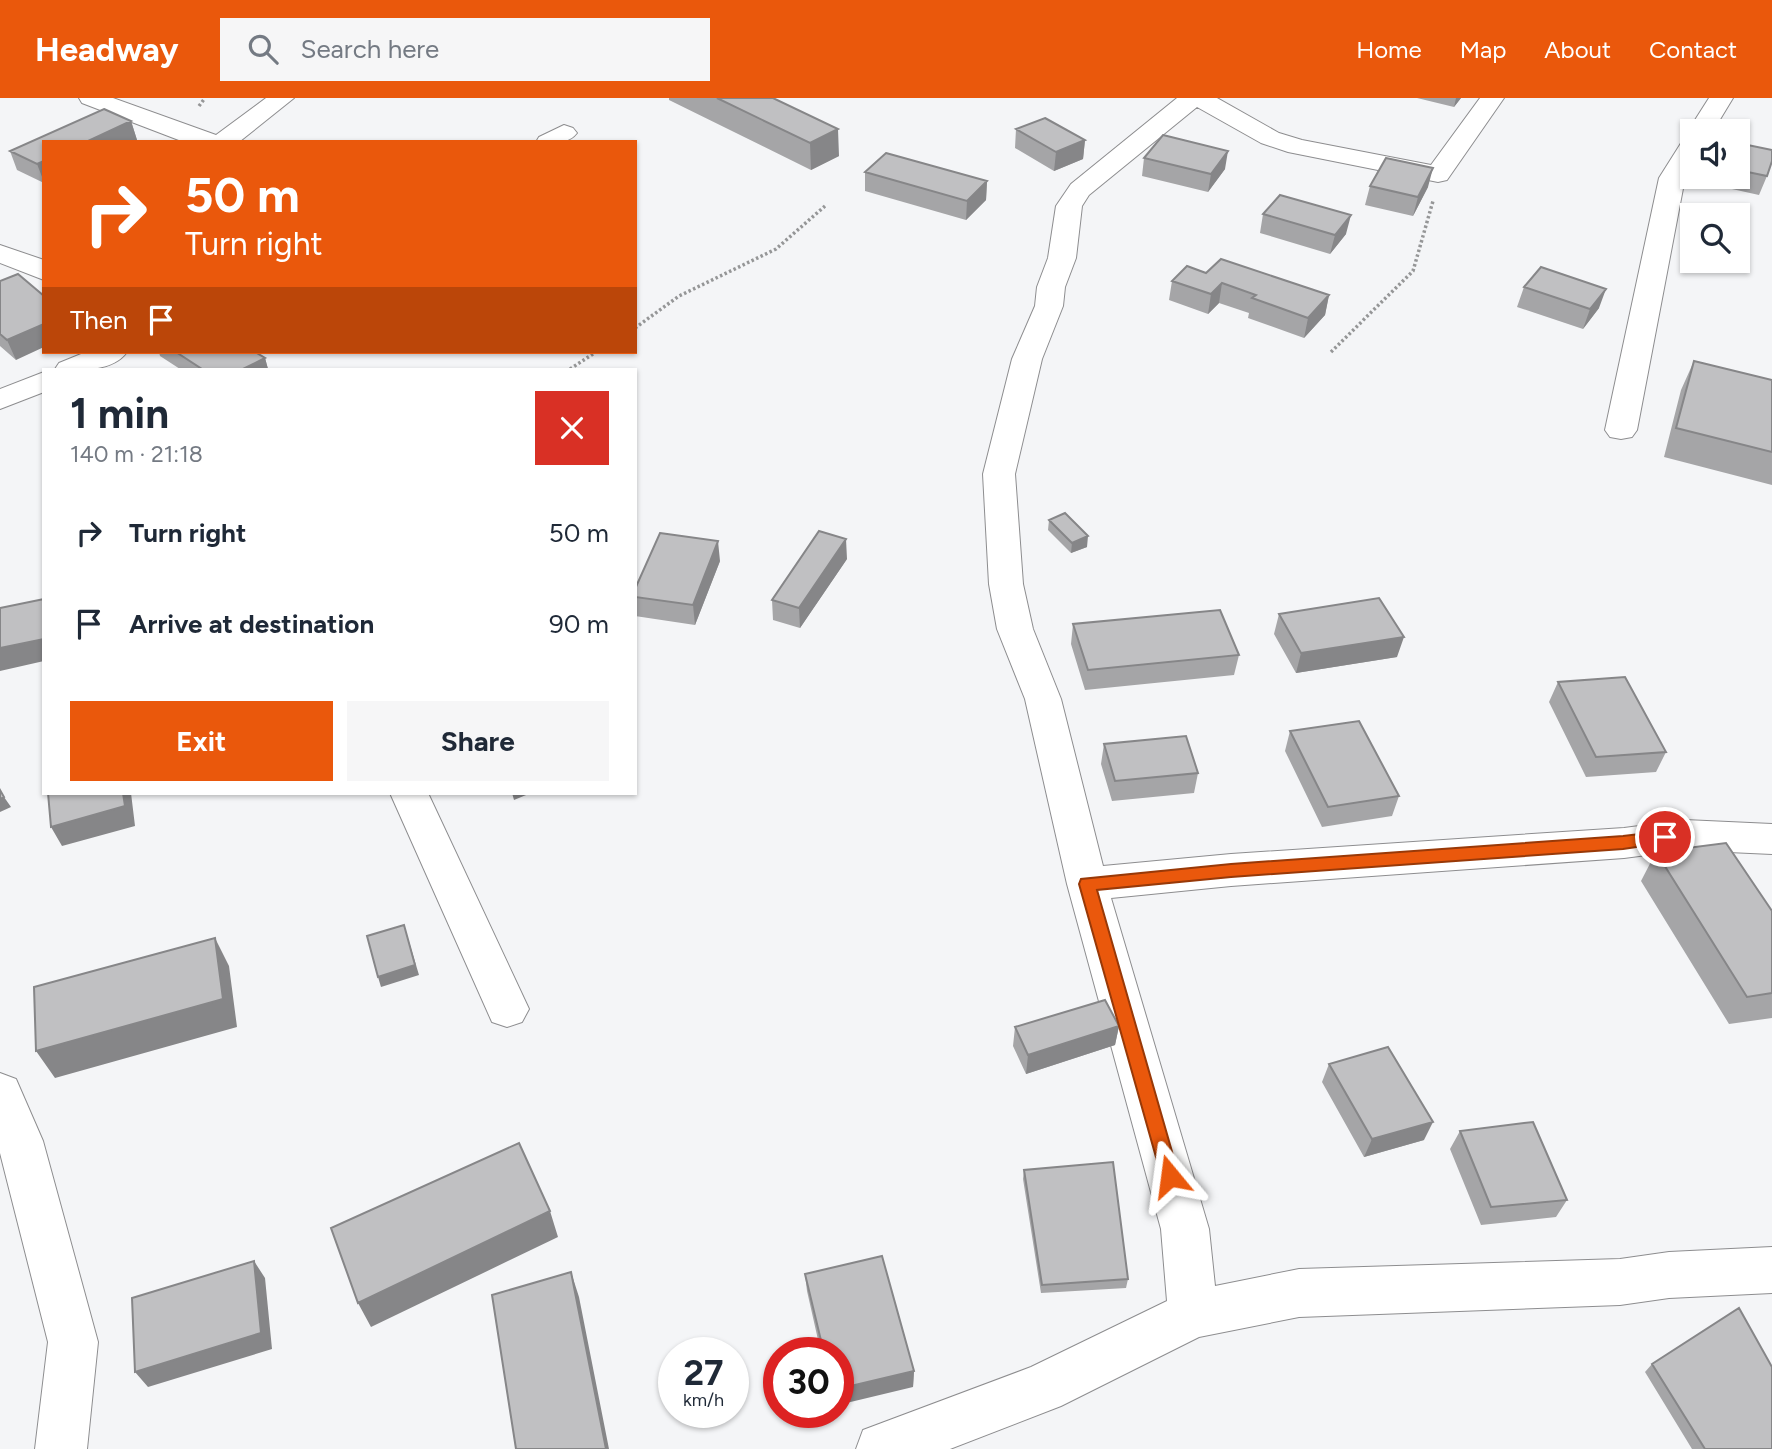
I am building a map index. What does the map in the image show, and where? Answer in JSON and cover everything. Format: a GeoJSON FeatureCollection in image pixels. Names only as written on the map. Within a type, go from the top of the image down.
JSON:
{"type":"FeatureCollection","features":[{"type":"Feature","properties":{"kind":"street"},"geometry":{"type":"LineString","coordinates":[[92,98],[206,140]]}},
{"type":"Feature","properties":{"kind":"street"},"geometry":{"type":"LineString","coordinates":[[225,140],[282,98]]}},
{"type":"Feature","properties":{"kind":"street"},"geometry":{"type":"LineString","coordinates":[[1189,98],[1080,190],[1069,206],[1062,258],[1051,287],[1049,306],[1027,359],[999,474],[1006,584],[1015,629],[1043,699],[1087,884],[1185,1229],[1193,1314]]}},
{"type":"Feature","properties":{"kind":"street"},"geometry":{"type":"LineString","coordinates":[[1199,98],[1270,138],[1297,147],[1438,174],[1492,98]]}},
{"type":"Feature","properties":{"kind":"street"},"geometry":{"type":"LineString","coordinates":[[1708,119],[1721,98]]}},
{"type":"Feature","properties":{"kind":"street"},"geometry":{"type":"LineString","coordinates":[[1621,429],[1672,178],[1680,165]]}},
{"type":"Feature","properties":{"kind":"street"},"geometry":{"type":"LineString","coordinates":[[0,253],[42,271]]}},
{"type":"Feature","properties":{"kind":"street"},"geometry":{"type":"LineString","coordinates":[[72,368],[107,354]]}},
{"type":"Feature","properties":{"kind":"street"},"geometry":{"type":"LineString","coordinates":[[0,400],[42,382]]}},
{"type":"Feature","properties":{"kind":"street"},"geometry":{"type":"LineString","coordinates":[[410,795],[507,1009]]}},
{"type":"Feature","properties":{"kind":"street"},"geometry":{"type":"LineString","coordinates":[[1087,884],[1231,870],[1623,843],[1685,835],[1772,839]]}},
{"type":"Feature","properties":{"kind":"street"},"geometry":{"type":"LineString","coordinates":[[0,1093],[20,1141],[73,1342],[61,1449]]}},
{"type":"Feature","properties":{"kind":"street"},"geometry":{"type":"LineString","coordinates":[[882,1449],[1042,1388],[1193,1314],[1299,1293],[1620,1282],[1669,1275],[1772,1270]]}},
{"type":"Feature","properties":{"kind":"path"},"geometry":{"type":"LineString","coordinates":[[1331,352],[1413,271],[1426,233],[1438,174]]}},
{"type":"Feature","properties":{"kind":"path"},"geometry":{"type":"LineString","coordinates":[[637,327],[679,296],[776,249],[825,206]]}},
{"type":"Feature","properties":{"kind":"path"},"geometry":{"type":"LineString","coordinates":[[572,368],[593,354]]}},
{"type":"Feature","properties":{"kind":"building"},"geometry":{"type":"Polygon","coordinates":[[[717,98],[773,98],[838,129],[810,143],[717,98]]]}},
{"type":"Feature","properties":{"kind":"building"},"geometry":{"type":"Polygon","coordinates":[[[104,109],[131,121],[90,140],[42,140],[42,162],[37,164],[10,151],[104,109]]]}},
{"type":"Feature","properties":{"kind":"building"},"geometry":{"type":"Polygon","coordinates":[[[1045,118],[1085,140],[1056,152],[1016,129],[1045,118]]]}},
{"type":"Feature","properties":{"kind":"building"},"geometry":{"type":"Polygon","coordinates":[[[1163,135],[1228,151],[1211,174],[1144,158],[1163,135]]]}},
{"type":"Feature","properties":{"kind":"building"},"geometry":{"type":"Polygon","coordinates":[[[1750,145],[1772,150],[1767,176],[1750,172],[1750,145]]]}},
{"type":"Feature","properties":{"kind":"building"},"geometry":{"type":"Polygon","coordinates":[[[886,153],[987,181],[967,201],[865,172],[886,153]]]}},
{"type":"Feature","properties":{"kind":"building"},"geometry":{"type":"Polygon","coordinates":[[[1386,158],[1433,168],[1418,197],[1370,186],[1386,158]]]}},
{"type":"Feature","properties":{"kind":"building"},"geometry":{"type":"Polygon","coordinates":[[[1280,195],[1351,215],[1335,235],[1263,214],[1280,195]]]}},
{"type":"Feature","properties":{"kind":"building"},"geometry":{"type":"Polygon","coordinates":[[[1221,259],[1329,295],[1308,318],[1252,298],[1256,295],[1222,283],[1211,294],[1172,281],[1187,266],[1206,273],[1221,259]]]}},
{"type":"Feature","properties":{"kind":"building"},"geometry":{"type":"Polygon","coordinates":[[[1541,267],[1606,289],[1590,309],[1524,287],[1541,267]]]}},
{"type":"Feature","properties":{"kind":"building"},"geometry":{"type":"Polygon","coordinates":[[[18,274],[42,294],[42,325],[7,340],[0,334],[0,281],[18,274]]]}},
{"type":"Feature","properties":{"kind":"building"},"geometry":{"type":"Polygon","coordinates":[[[179,354],[258,354],[265,358],[245,368],[200,368],[179,354]]]}},
{"type":"Feature","properties":{"kind":"building"},"geometry":{"type":"Polygon","coordinates":[[[1694,361],[1772,380],[1772,452],[1676,428],[1694,361]]]}},
{"type":"Feature","properties":{"kind":"building"},"geometry":{"type":"Polygon","coordinates":[[[1065,513],[1088,536],[1072,543],[1049,520],[1065,513]]]}},
{"type":"Feature","properties":{"kind":"building"},"geometry":{"type":"Polygon","coordinates":[[[819,531],[846,539],[799,608],[772,600],[819,531]]]}},
{"type":"Feature","properties":{"kind":"building"},"geometry":{"type":"Polygon","coordinates":[[[660,533],[718,541],[693,605],[637,597],[637,585],[660,533]]]}},
{"type":"Feature","properties":{"kind":"building"},"geometry":{"type":"Polygon","coordinates":[[[1379,598],[1404,637],[1301,653],[1279,614],[1379,598]]]}},
{"type":"Feature","properties":{"kind":"building"},"geometry":{"type":"Polygon","coordinates":[[[42,599],[42,639],[0,648],[0,608],[42,599]]]}},
{"type":"Feature","properties":{"kind":"building"},"geometry":{"type":"Polygon","coordinates":[[[1220,610],[1239,655],[1088,670],[1073,624],[1220,610]]]}},
{"type":"Feature","properties":{"kind":"building"},"geometry":{"type":"Polygon","coordinates":[[[1625,677],[1666,752],[1596,757],[1558,682],[1625,677]]]}},
{"type":"Feature","properties":{"kind":"building"},"geometry":{"type":"Polygon","coordinates":[[[1359,721],[1399,796],[1328,807],[1290,731],[1359,721]]]}},
{"type":"Feature","properties":{"kind":"building"},"geometry":{"type":"Polygon","coordinates":[[[1186,736],[1198,773],[1115,781],[1104,744],[1186,736]]]}},
{"type":"Feature","properties":{"kind":"building"},"geometry":{"type":"Polygon","coordinates":[[[48,795],[123,795],[125,806],[51,827],[48,795]]]}},
{"type":"Feature","properties":{"kind":"building"},"geometry":{"type":"Polygon","coordinates":[[[1726,843],[1772,911],[1772,993],[1747,997],[1656,852],[1726,843]]]}},
{"type":"Feature","properties":{"kind":"building"},"geometry":{"type":"Polygon","coordinates":[[[404,925],[415,965],[378,977],[367,936],[404,925]]]}},
{"type":"Feature","properties":{"kind":"building"},"geometry":{"type":"Polygon","coordinates":[[[215,938],[223,999],[36,1051],[34,987],[215,938]]]}},
{"type":"Feature","properties":{"kind":"building"},"geometry":{"type":"Polygon","coordinates":[[[1105,1000],[1119,1026],[1028,1055],[1015,1027],[1105,1000]]]}},
{"type":"Feature","properties":{"kind":"building"},"geometry":{"type":"Polygon","coordinates":[[[1388,1047],[1433,1122],[1372,1139],[1329,1064],[1388,1047]]]}},
{"type":"Feature","properties":{"kind":"building"},"geometry":{"type":"Polygon","coordinates":[[[1533,1122],[1567,1200],[1491,1207],[1460,1131],[1533,1122]]]}},
{"type":"Feature","properties":{"kind":"building"},"geometry":{"type":"Polygon","coordinates":[[[519,1143],[550,1211],[358,1303],[331,1228],[519,1143]]]}},
{"type":"Feature","properties":{"kind":"building"},"geometry":{"type":"Polygon","coordinates":[[[1113,1162],[1128,1279],[1042,1285],[1024,1170],[1113,1162]]]}},
{"type":"Feature","properties":{"kind":"building"},"geometry":{"type":"Polygon","coordinates":[[[882,1256],[914,1371],[854,1385],[854,1337],[820,1337],[805,1274],[882,1256]]]}},
{"type":"Feature","properties":{"kind":"building"},"geometry":{"type":"Polygon","coordinates":[[[254,1261],[261,1333],[135,1372],[132,1298],[254,1261]]]}},
{"type":"Feature","properties":{"kind":"building"},"geometry":{"type":"Polygon","coordinates":[[[571,1272],[606,1449],[516,1449],[492,1295],[571,1272]]]}},
{"type":"Feature","properties":{"kind":"building"},"geometry":{"type":"Polygon","coordinates":[[[1739,1308],[1772,1367],[1772,1449],[1705,1449],[1652,1364],[1739,1308]]]}},
{"type":"Feature","properties":{"kind":"route"},"geometry":{"type":"LineString","coordinates":[[1170,1176],[1087,884],[1231,870],[1623,843],[1665,837]]}}]}
